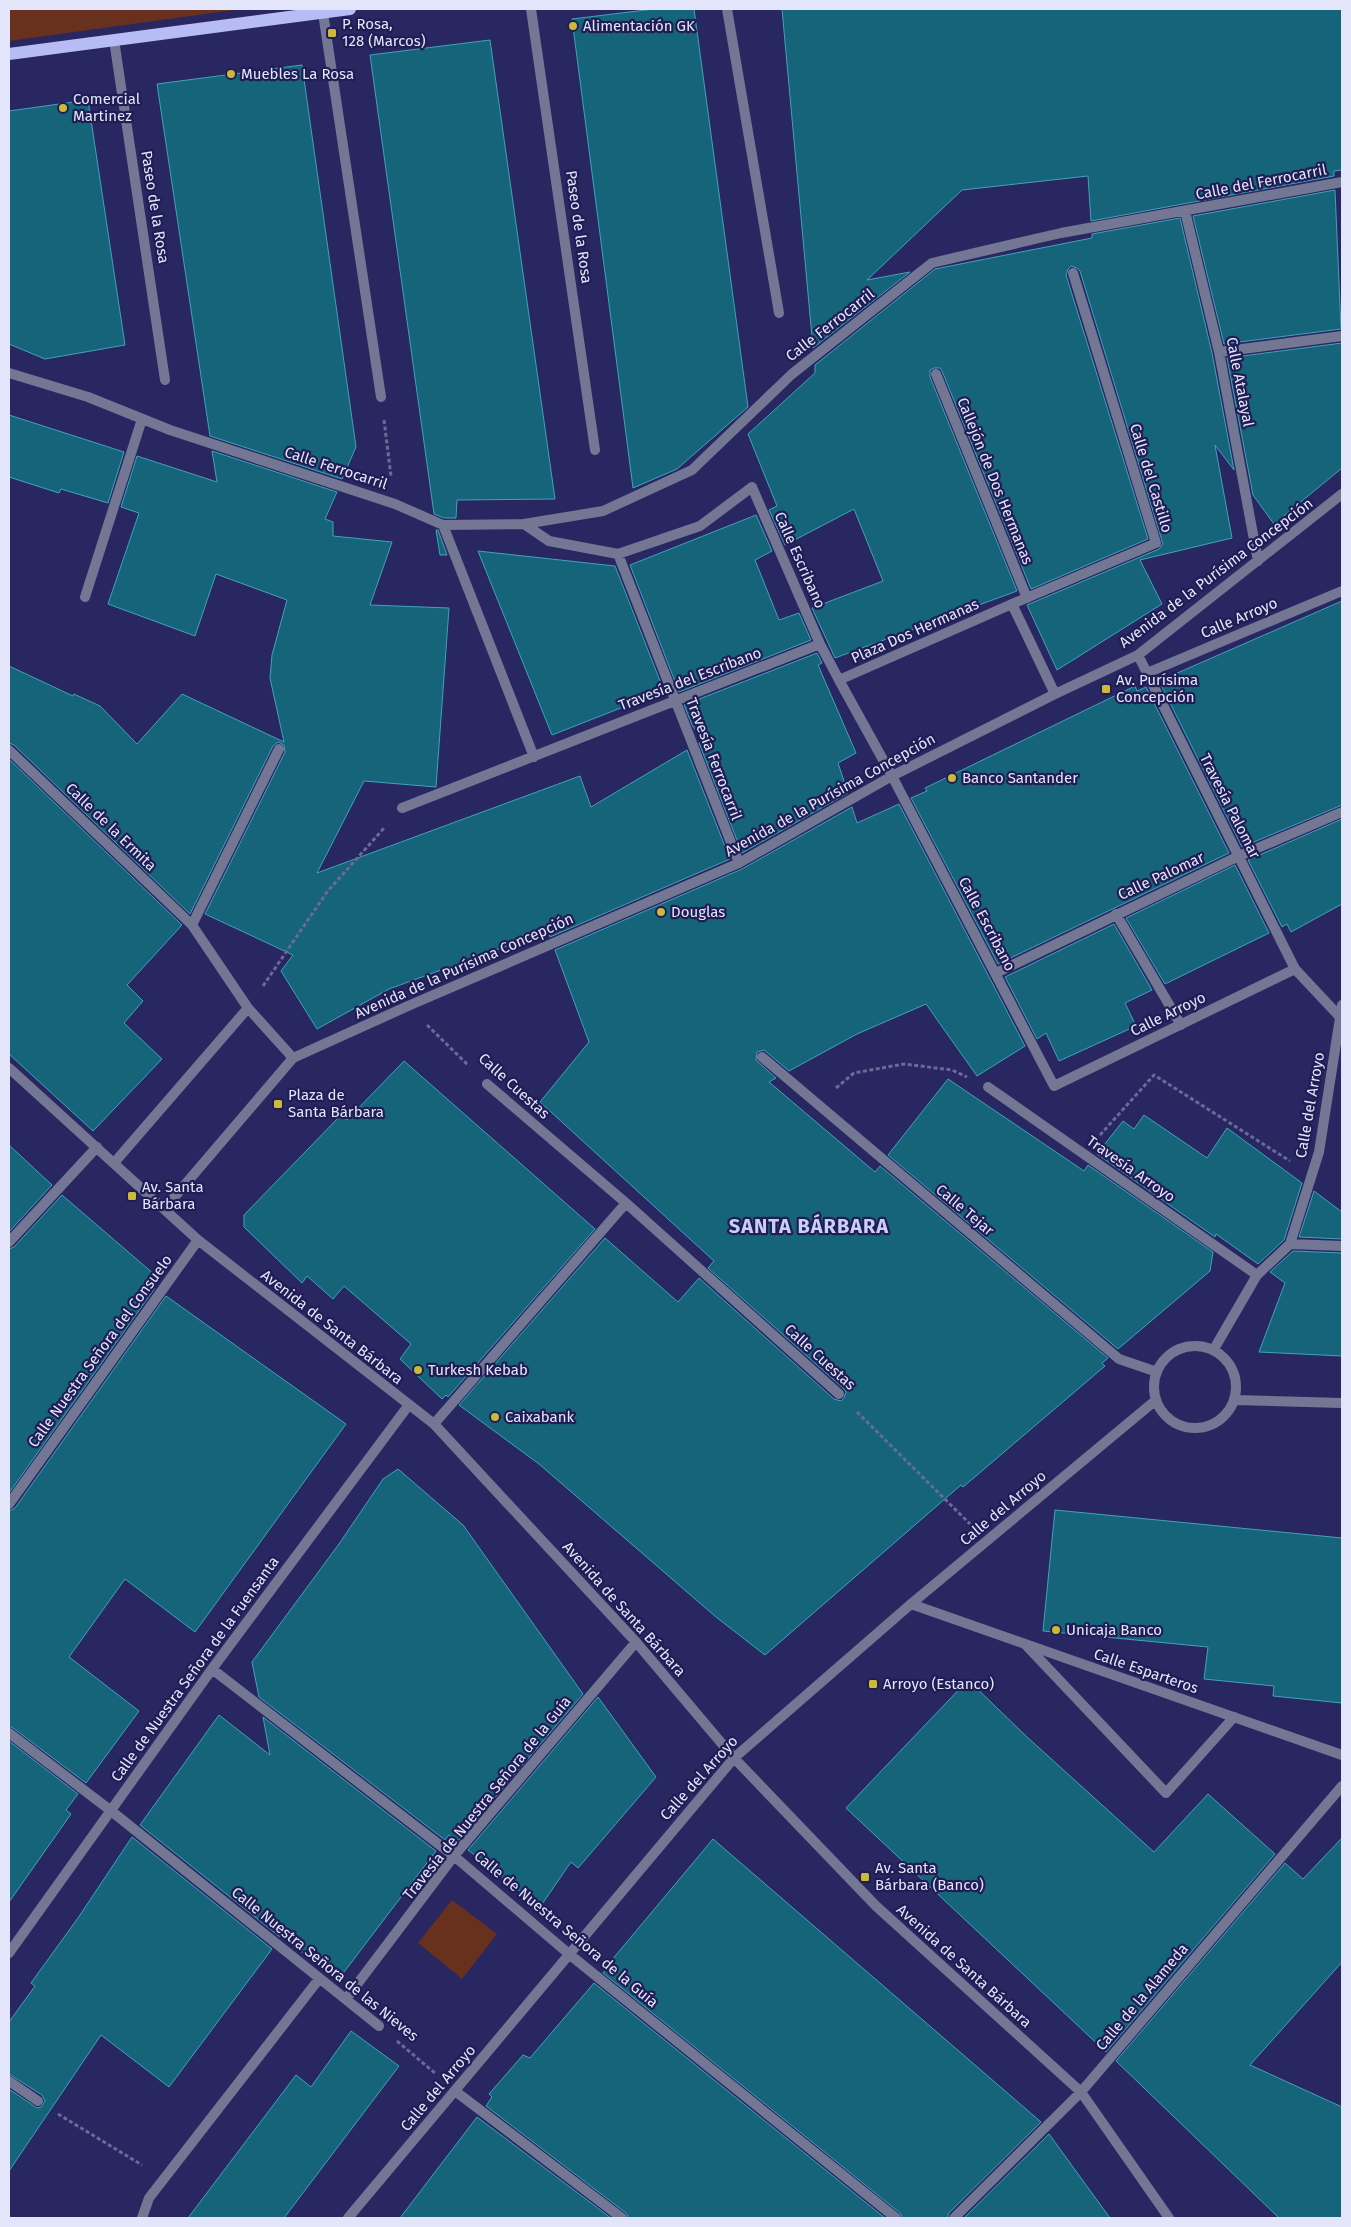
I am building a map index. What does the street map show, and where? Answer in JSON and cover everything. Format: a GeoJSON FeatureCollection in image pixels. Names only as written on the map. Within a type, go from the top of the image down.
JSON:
{"type":"FeatureCollection","features":[{"type":"Feature","properties":{"kind":"main road"},"geometry":{"type":"LineString","coordinates":[[9,54],[350,9]]}},
{"type":"Feature","properties":{"kind":"street","name":"Paseo de la Rosa"},"geometry":{"type":"LineString","coordinates":[[531,9],[595,450]]}},
{"type":"Feature","properties":{"kind":"street"},"geometry":{"type":"LineString","coordinates":[[728,9],[779,313]]}},
{"type":"Feature","properties":{"kind":"street"},"geometry":{"type":"LineString","coordinates":[[323,13],[381,397]]}},
{"type":"Feature","properties":{"kind":"street","name":"Paseo de la Rosa"},"geometry":{"type":"LineString","coordinates":[[114,40],[165,380]]}},
{"type":"Feature","properties":{"kind":"street","name":"Calle del Ferrocarril"},"geometry":{"type":"LineString","coordinates":[[1185,211],[1342,182]]}},
{"type":"Feature","properties":{"kind":"street","name":"Calle Atalayal"},"geometry":{"type":"LineString","coordinates":[[1185,211],[1219,352],[1258,561]]}},
{"type":"Feature","properties":{"kind":"street","name":"Calle Ferrocarril"},"geometry":{"type":"LineString","coordinates":[[9,373],[88,397],[170,430],[395,504],[442,525],[524,524],[604,511],[692,470],[792,374],[932,263],[1061,233],[1185,211]]}},
{"type":"Feature","properties":{"kind":"street","name":"Calle del Castillo"},"geometry":{"type":"LineString","coordinates":[[1012,604],[1156,543],[1073,273]]}},
{"type":"Feature","properties":{"kind":"street"},"geometry":{"type":"LineString","coordinates":[[1219,352],[1342,336]]}},
{"type":"Feature","properties":{"kind":"street","name":"Callejón de Dos Hermanas"},"geometry":{"type":"LineString","coordinates":[[936,374],[1027,598]]}},
{"type":"Feature","properties":{"kind":"street"},"geometry":{"type":"LineString","coordinates":[[85,597],[142,419]]}},
{"type":"Feature","properties":{"kind":"street","name":"Calle Escribano"},"geometry":{"type":"LineString","coordinates":[[618,554],[700,526],[752,488],[820,644]]}},
{"type":"Feature","properties":{"kind":"street","name":"Avenida de la Purísima Concepción"},"geometry":{"type":"LineString","coordinates":[[294,1058],[408,1006],[739,863],[892,776],[1054,694],[1138,655],[1342,494]]}},
{"type":"Feature","properties":{"kind":"street"},"geometry":{"type":"LineString","coordinates":[[524,524],[550,541],[618,554]]}},
{"type":"Feature","properties":{"kind":"street"},"geometry":{"type":"LineString","coordinates":[[442,525],[534,757]]}},
{"type":"Feature","properties":{"kind":"street","name":"Travesía Ferrocarril"},"geometry":{"type":"LineString","coordinates":[[618,554],[739,863]]}},
{"type":"Feature","properties":{"kind":"street","name":"Calle Arroyo"},"geometry":{"type":"LineString","coordinates":[[1147,673],[1342,591]]}},
{"type":"Feature","properties":{"kind":"street"},"geometry":{"type":"LineString","coordinates":[[1012,604],[1054,694]]}},
{"type":"Feature","properties":{"kind":"street","name":"Plaza Dos Hermanas"},"geometry":{"type":"LineString","coordinates":[[892,776],[839,680],[1012,604]]}},
{"type":"Feature","properties":{"kind":"street"},"geometry":{"type":"LineString","coordinates":[[820,644],[839,680]]}},
{"type":"Feature","properties":{"kind":"street","name":"Travesía del Escribano"},"geometry":{"type":"LineString","coordinates":[[402,808],[820,644]]}},
{"type":"Feature","properties":{"kind":"street","name":"Travesía Palomar"},"geometry":{"type":"LineString","coordinates":[[1138,655],[1295,969],[1339,1016]]}},
{"type":"Feature","properties":{"kind":"street"},"geometry":{"type":"LineString","coordinates":[[192,925],[279,749]]}},
{"type":"Feature","properties":{"kind":"street","name":"Calle de la Ermita"},"geometry":{"type":"LineString","coordinates":[[9,750],[192,925],[248,1008]]}},
{"type":"Feature","properties":{"kind":"street","name":"Calle Escribano"},"geometry":{"type":"LineString","coordinates":[[892,776],[1054,1086]]}},
{"type":"Feature","properties":{"kind":"street","name":"Calle Palomar"},"geometry":{"type":"LineString","coordinates":[[996,973],[1239,856],[1342,812]]}},
{"type":"Feature","properties":{"kind":"street"},"geometry":{"type":"LineString","coordinates":[[1116,914],[1181,1025]]}},
{"type":"Feature","properties":{"kind":"street","name":"Calle Arroyo"},"geometry":{"type":"LineString","coordinates":[[1054,1086],[1295,969]]}},
{"type":"Feature","properties":{"kind":"street"},"geometry":{"type":"LineString","coordinates":[[1339,1016],[1342,1005]]}},
{"type":"Feature","properties":{"kind":"street"},"geometry":{"type":"LineString","coordinates":[[114,1163],[248,1008],[294,1058],[165,1208]]}},
{"type":"Feature","properties":{"kind":"street","name":"Calle del Arroyo"},"geometry":{"type":"LineString","coordinates":[[1214,1349],[1256,1275],[1290,1244],[1319,1152],[1339,1042],[1339,1016]]}},
{"type":"Feature","properties":{"kind":"street","name":"Calle Tejar"},"geometry":{"type":"LineString","coordinates":[[762,1057],[1119,1359],[1156,1372]]}},
{"type":"Feature","properties":{"kind":"street","name":"Avenida de Santa Bárbara"},"geometry":{"type":"LineString","coordinates":[[9,1068],[198,1240],[408,1406],[434,1424],[636,1642],[734,1758],[876,1906],[1081,2092],[1168,2218]]}},
{"type":"Feature","properties":{"kind":"street","name":"Calle Cuestas"},"geometry":{"type":"LineString","coordinates":[[487,1084],[626,1203],[839,1394]]}},
{"type":"Feature","properties":{"kind":"street","name":"Travesía Arroyo"},"geometry":{"type":"LineString","coordinates":[[988,1087],[1256,1275]]}},
{"type":"Feature","properties":{"kind":"street"},"geometry":{"type":"LineString","coordinates":[[9,1242],[97,1147]]}},
{"type":"Feature","properties":{"kind":"street"},"geometry":{"type":"LineString","coordinates":[[434,1424],[626,1203]]}},
{"type":"Feature","properties":{"kind":"street","name":"Calle Nuestra Señora del Consuelo"},"geometry":{"type":"LineString","coordinates":[[9,1504],[198,1240]]}},
{"type":"Feature","properties":{"kind":"street"},"geometry":{"type":"LineString","coordinates":[[1290,1244],[1342,1246]]}},
{"type":"Feature","properties":{"kind":"street"},"geometry":{"type":"LineString","coordinates":[[1201,1345],[1214,1349],[1224,1356],[1236,1377],[1235,1400],[1229,1411],[1219,1420],[1208,1426],[1195,1428],[1183,1426],[1171,1420],[1162,1411],[1156,1400],[1154,1380],[1156,1372],[1164,1359],[1181,1348],[1201,1345]]}},
{"type":"Feature","properties":{"kind":"street","name":"Calle del Arroyo"},"geometry":{"type":"LineString","coordinates":[[348,2218],[734,1758],[911,1604],[1156,1400]]}},
{"type":"Feature","properties":{"kind":"street"},"geometry":{"type":"LineString","coordinates":[[1235,1400],[1342,1403]]}},
{"type":"Feature","properties":{"kind":"street","name":"Calle de Nuestra Señora de la Fuensanta"},"geometry":{"type":"LineString","coordinates":[[9,1953],[212,1669],[408,1406]]}},
{"type":"Feature","properties":{"kind":"street","name":"Calle Esparteros"},"geometry":{"type":"LineString","coordinates":[[911,1604],[1342,1755]]}},
{"type":"Feature","properties":{"kind":"street","name":"Travesía de Nuestra Señora de la Guía"},"geometry":{"type":"LineString","coordinates":[[346,1999],[454,1856],[636,1642]]}},
{"type":"Feature","properties":{"kind":"street"},"geometry":{"type":"LineString","coordinates":[[1025,1644],[1166,1793],[1234,1717]]}},
{"type":"Feature","properties":{"kind":"street","name":"Calle de Nuestra Señora de la Guía"},"geometry":{"type":"LineString","coordinates":[[212,1669],[454,1856],[569,1954],[896,2218]]}},
{"type":"Feature","properties":{"kind":"street","name":"Calle Nuestra Señora de las Nieves"},"geometry":{"type":"LineString","coordinates":[[9,1733],[110,1810],[379,2026]]}},
{"type":"Feature","properties":{"kind":"street","name":"Calle de la Alameda"},"geometry":{"type":"LineString","coordinates":[[954,2218],[1081,2092],[1342,1786]]}},
{"type":"Feature","properties":{"kind":"street"},"geometry":{"type":"LineString","coordinates":[[142,2218],[149,2198],[319,1979]]}},
{"type":"Feature","properties":{"kind":"street"},"geometry":{"type":"LineString","coordinates":[[9,2081],[38,2102]]}},
{"type":"Feature","properties":{"kind":"street"},"geometry":{"type":"LineString","coordinates":[[455,2090],[622,2218]]}},
{"type":"Feature","properties":{"kind":"path"},"geometry":{"type":"LineString","coordinates":[[381,397],[395,504]]}},
{"type":"Feature","properties":{"kind":"path"},"geometry":{"type":"LineString","coordinates":[[248,1008],[327,892],[402,808]]}},
{"type":"Feature","properties":{"kind":"path","name":"Calle Cuestas"},"geometry":{"type":"LineString","coordinates":[[408,1006],[487,1084]]}},
{"type":"Feature","properties":{"kind":"path"},"geometry":{"type":"LineString","coordinates":[[816,1104],[854,1073],[904,1064],[952,1070],[988,1087]]}},
{"type":"Feature","properties":{"kind":"path"},"geometry":{"type":"LineString","coordinates":[[1083,1154],[1154,1075],[1312,1175]]}},
{"type":"Feature","properties":{"kind":"path","name":"Calle Cuestas"},"geometry":{"type":"LineString","coordinates":[[839,1394],[987,1540]]}},
{"type":"Feature","properties":{"kind":"path","name":"Calle Nuestra Señora de las Nieves"},"geometry":{"type":"LineString","coordinates":[[379,2026],[455,2090]]}},
{"type":"Feature","properties":{"kind":"path"},"geometry":{"type":"LineString","coordinates":[[38,2102],[164,2178]]}},
{"type":"Feature","properties":{"kind":"shaded area"},"geometry":{"type":"Polygon","coordinates":[[[9,9],[241,9],[9,41],[9,9]]]}},
{"type":"Feature","properties":{"kind":"shaded area"},"geometry":{"type":"Polygon","coordinates":[[[452,1900],[497,1934],[462,1979],[418,1943],[452,1900]]]}},
{"type":"Feature","properties":{"kind":"building"},"geometry":{"type":"Polygon","coordinates":[[[654,9],[694,9],[748,407],[677,469],[633,488],[572,19],[654,9]]]}},
{"type":"Feature","properties":{"kind":"building"},"geometry":{"type":"Polygon","coordinates":[[[782,9],[1342,9],[1342,170],[1334,171],[1334,176],[1091,221],[1088,176],[962,190],[867,280],[910,272],[813,348],[782,9]]]}},
{"type":"Feature","properties":{"kind":"building"},"geometry":{"type":"Polygon","coordinates":[[[490,40],[555,499],[457,500],[456,518],[444,518],[434,514],[370,55],[490,40]]]}},
{"type":"Feature","properties":{"kind":"building"},"geometry":{"type":"Polygon","coordinates":[[[302,65],[356,447],[342,479],[210,436],[157,84],[302,65]]]}},
{"type":"Feature","properties":{"kind":"building"},"geometry":{"type":"Polygon","coordinates":[[[88,100],[125,345],[45,359],[9,344],[9,111],[88,100]]]}},
{"type":"Feature","properties":{"kind":"building"},"geometry":{"type":"Polygon","coordinates":[[[1335,190],[1341,329],[1224,344],[1193,216],[1335,190]]]}},
{"type":"Feature","properties":{"kind":"building"},"geometry":{"type":"Polygon","coordinates":[[[1180,218],[1212,353],[1234,470],[1215,445],[1232,538],[1140,560],[1162,604],[1057,670],[1027,605],[1159,549],[1163,544],[1080,271],[1071,266],[1066,275],[1148,539],[1031,589],[942,371],[940,368],[934,368],[930,370],[930,377],[1017,591],[835,658],[812,608],[883,581],[854,509],[785,545],[769,510],[777,506],[748,434],[815,373],[815,365],[935,269],[1092,238],[1092,234],[1180,218]]]}},
{"type":"Feature","properties":{"kind":"building"},"geometry":{"type":"Polygon","coordinates":[[[1342,343],[1342,468],[1274,524],[1253,495],[1227,358],[1342,343]]]}},
{"type":"Feature","properties":{"kind":"building"},"geometry":{"type":"Polygon","coordinates":[[[9,415],[124,452],[108,503],[61,489],[59,493],[9,477],[9,415]]]}},
{"type":"Feature","properties":{"kind":"building"},"geometry":{"type":"Polygon","coordinates":[[[212,451],[337,492],[325,519],[333,522],[333,536],[392,542],[370,605],[449,608],[436,787],[364,781],[317,873],[580,776],[591,807],[687,750],[730,859],[550,937],[548,931],[389,989],[317,1029],[281,971],[293,955],[205,914],[285,752],[284,745],[278,742],[273,746],[190,914],[14,745],[9,743],[9,666],[73,696],[74,694],[100,706],[137,744],[182,694],[284,742],[270,678],[272,655],[287,600],[216,574],[195,636],[108,604],[139,513],[121,507],[137,456],[217,482],[212,451]]]}},
{"type":"Feature","properties":{"kind":"building"},"geometry":{"type":"Polygon","coordinates":[[[756,515],[772,551],[755,560],[779,620],[799,613],[811,640],[679,692],[630,565],[756,515]]]}},
{"type":"Feature","properties":{"kind":"building"},"geometry":{"type":"Polygon","coordinates":[[[436,530],[438,530],[447,555],[440,555],[436,530]]]}},
{"type":"Feature","properties":{"kind":"building"},"geometry":{"type":"Polygon","coordinates":[[[478,551],[615,566],[664,691],[552,735],[478,551]]]}},
{"type":"Feature","properties":{"kind":"building"},"geometry":{"type":"Polygon","coordinates":[[[1342,601],[1342,805],[1242,847],[1159,681],[1342,601]]]}},
{"type":"Feature","properties":{"kind":"building"},"geometry":{"type":"Polygon","coordinates":[[[817,653],[822,663],[818,665],[856,753],[838,763],[848,793],[742,853],[699,743],[703,741],[692,725],[684,705],[817,653]]]}},
{"type":"Feature","properties":{"kind":"building"},"geometry":{"type":"Polygon","coordinates":[[[1135,686],[1137,691],[1146,687],[1229,853],[998,964],[911,798],[927,791],[925,788],[1135,686]]]}},
{"type":"Feature","properties":{"kind":"building"},"geometry":{"type":"Polygon","coordinates":[[[9,759],[182,925],[127,985],[143,1001],[124,1023],[162,1059],[93,1131],[9,1054],[9,759]]]}},
{"type":"Feature","properties":{"kind":"building"},"geometry":{"type":"Polygon","coordinates":[[[899,804],[1025,1046],[977,1076],[926,1004],[857,1034],[789,1071],[764,1050],[757,1052],[756,1060],[776,1078],[769,1082],[875,1172],[880,1166],[1108,1358],[1102,1363],[1105,1366],[963,1487],[961,1485],[765,1655],[716,1617],[539,1464],[459,1405],[605,1238],[678,1302],[699,1278],[834,1399],[841,1401],[844,1398],[846,1392],[844,1389],[708,1268],[714,1261],[540,1102],[589,1042],[555,950],[742,869],[852,807],[857,823],[899,804]]]}},
{"type":"Feature","properties":{"kind":"building"},"geometry":{"type":"Polygon","coordinates":[[[1342,819],[1342,904],[1291,932],[1287,924],[1282,927],[1248,860],[1342,819]]]}},
{"type":"Feature","properties":{"kind":"building"},"geometry":{"type":"Polygon","coordinates":[[[1235,865],[1269,933],[1165,984],[1126,918],[1235,865]]]}},
{"type":"Feature","properties":{"kind":"building"},"geometry":{"type":"Polygon","coordinates":[[[1114,924],[1152,990],[1125,1003],[1136,1026],[1059,1061],[1046,1033],[1037,1039],[1005,977],[1114,924]]]}},
{"type":"Feature","properties":{"kind":"building"},"geometry":{"type":"Polygon","coordinates":[[[404,1061],[595,1229],[448,1397],[446,1395],[442,1399],[400,1359],[411,1344],[344,1286],[333,1299],[307,1276],[302,1283],[244,1227],[244,1215],[341,1115],[347,1120],[404,1061]]]}},
{"type":"Feature","properties":{"kind":"building"},"geometry":{"type":"Polygon","coordinates":[[[948,1079],[1084,1171],[1088,1165],[1213,1252],[1210,1271],[1118,1349],[888,1155],[948,1079]]]}},
{"type":"Feature","properties":{"kind":"building"},"geometry":{"type":"Polygon","coordinates":[[[1144,1115],[1207,1158],[1227,1128],[1302,1183],[1284,1240],[1258,1264],[1216,1234],[1215,1237],[1097,1154],[1123,1121],[1134,1129],[1144,1115]]]}},
{"type":"Feature","properties":{"kind":"building"},"geometry":{"type":"Polygon","coordinates":[[[9,1145],[52,1185],[9,1232],[9,1145]]]}},
{"type":"Feature","properties":{"kind":"building"},"geometry":{"type":"Polygon","coordinates":[[[1314,1191],[1342,1212],[1342,1239],[1299,1237],[1314,1191]]]}},
{"type":"Feature","properties":{"kind":"building"},"geometry":{"type":"Polygon","coordinates":[[[62,1195],[155,1275],[149,1284],[155,1288],[9,1493],[9,1249],[14,1247],[62,1195]]]}},
{"type":"Feature","properties":{"kind":"building"},"geometry":{"type":"Polygon","coordinates":[[[1293,1251],[1342,1253],[1342,1356],[1259,1352],[1285,1283],[1270,1272],[1293,1251]]]}},
{"type":"Feature","properties":{"kind":"building"},"geometry":{"type":"Polygon","coordinates":[[[166,1296],[346,1424],[195,1632],[125,1579],[69,1657],[139,1711],[86,1783],[9,1726],[9,1511],[15,1508],[166,1296]]]}},
{"type":"Feature","properties":{"kind":"building"},"geometry":{"type":"Polygon","coordinates":[[[398,1469],[463,1525],[583,1694],[457,1842],[449,1835],[445,1840],[259,1697],[252,1662],[339,1544],[383,1479],[398,1469]]]}},
{"type":"Feature","properties":{"kind":"building"},"geometry":{"type":"Polygon","coordinates":[[[1055,1510],[1342,1538],[1342,1703],[1273,1696],[1274,1686],[1204,1679],[1208,1647],[1043,1631],[1055,1510]]]}},
{"type":"Feature","properties":{"kind":"building"},"geometry":{"type":"Polygon","coordinates":[[[968,1680],[1027,1737],[1154,1852],[1208,1794],[1275,1854],[1106,2052],[846,1808],[968,1680]]]}},
{"type":"Feature","properties":{"kind":"building"},"geometry":{"type":"Polygon","coordinates":[[[598,1697],[656,1777],[578,1868],[571,1862],[540,1907],[468,1850],[598,1697]]]}},
{"type":"Feature","properties":{"kind":"building"},"geometry":{"type":"Polygon","coordinates":[[[219,1715],[270,1755],[263,1717],[436,1851],[338,1980],[280,1937],[140,1825],[219,1715]]]}},
{"type":"Feature","properties":{"kind":"building"},"geometry":{"type":"Polygon","coordinates":[[[9,1741],[78,1794],[66,1810],[71,1814],[9,1902],[9,1741]]]}},
{"type":"Feature","properties":{"kind":"building"},"geometry":{"type":"Polygon","coordinates":[[[132,1837],[272,1949],[169,2087],[101,2035],[9,2171],[9,2089],[37,2108],[41,2107],[45,2101],[42,2095],[9,2074],[9,2022],[35,1986],[31,1983],[78,1918],[132,1837]]]}},
{"type":"Feature","properties":{"kind":"building"},"geometry":{"type":"Polygon","coordinates":[[[1342,1838],[1342,1962],[1250,2065],[1342,2107],[1342,2218],[1279,2218],[1116,2061],[1285,1863],[1303,1879],[1342,1838]]]}},
{"type":"Feature","properties":{"kind":"building"},"geometry":{"type":"Polygon","coordinates":[[[713,1839],[1041,2122],[949,2213],[947,2218],[903,2218],[900,2213],[603,1973],[713,1839]]]}},
{"type":"Feature","properties":{"kind":"building"},"geometry":{"type":"Polygon","coordinates":[[[594,1983],[885,2218],[629,2218],[626,2213],[486,2106],[492,2097],[489,2094],[523,2055],[530,2058],[594,1983]]]}},
{"type":"Feature","properties":{"kind":"building"},"geometry":{"type":"Polygon","coordinates":[[[351,2031],[399,2066],[284,2218],[188,2218],[296,2075],[311,2087],[351,2031]]]}},
{"type":"Feature","properties":{"kind":"building"},"geometry":{"type":"Polygon","coordinates":[[[477,2117],[611,2218],[400,2218],[477,2117]]]}},
{"type":"Feature","properties":{"kind":"building"},"geometry":{"type":"Polygon","coordinates":[[[1049,2134],[1110,2218],[964,2218],[1049,2134]]]}},
{"type":"Feature","properties":{"kind":"place","name":"Alimentación GK"},"geometry":{"type":"Point","coordinates":[573,26]}},
{"type":"Feature","properties":{"kind":"place","name":"P. Rosa, 128 (Marcos)"},"geometry":{"type":"Point","coordinates":[332,33]}},
{"type":"Feature","properties":{"kind":"place","name":"Muebles La Rosa"},"geometry":{"type":"Point","coordinates":[231,74]}},
{"type":"Feature","properties":{"kind":"place","name":"Comercial Martinez"},"geometry":{"type":"Point","coordinates":[63,108]}},
{"type":"Feature","properties":{"kind":"place","name":"Av. Purísima Concepción"},"geometry":{"type":"Point","coordinates":[1106,689]}},
{"type":"Feature","properties":{"kind":"place","name":"Banco Santander"},"geometry":{"type":"Point","coordinates":[952,778]}},
{"type":"Feature","properties":{"kind":"place","name":"Douglas"},"geometry":{"type":"Point","coordinates":[661,912]}},
{"type":"Feature","properties":{"kind":"place","name":"Plaza de Santa Bárbara"},"geometry":{"type":"Point","coordinates":[278,1104]}},
{"type":"Feature","properties":{"kind":"place","name":"Av. Santa Bárbara"},"geometry":{"type":"Point","coordinates":[132,1196]}},
{"type":"Feature","properties":{"kind":"place","name":"Turkesh Kebab"},"geometry":{"type":"Point","coordinates":[418,1370]}},
{"type":"Feature","properties":{"kind":"place","name":"Caixabank"},"geometry":{"type":"Point","coordinates":[495,1417]}},
{"type":"Feature","properties":{"kind":"place","name":"Unicaja Banco"},"geometry":{"type":"Point","coordinates":[1056,1630]}},
{"type":"Feature","properties":{"kind":"place","name":"Arroyo (Estanco)"},"geometry":{"type":"Point","coordinates":[873,1684]}},
{"type":"Feature","properties":{"kind":"place","name":"Av. Santa Bárbara (Banco)"},"geometry":{"type":"Point","coordinates":[865,1877]}},
{"type":"Feature","properties":{"kind":"district","name":"SANTA BÁRBARA"},"geometry":{"type":"Point","coordinates":[809,1226]}}]}
